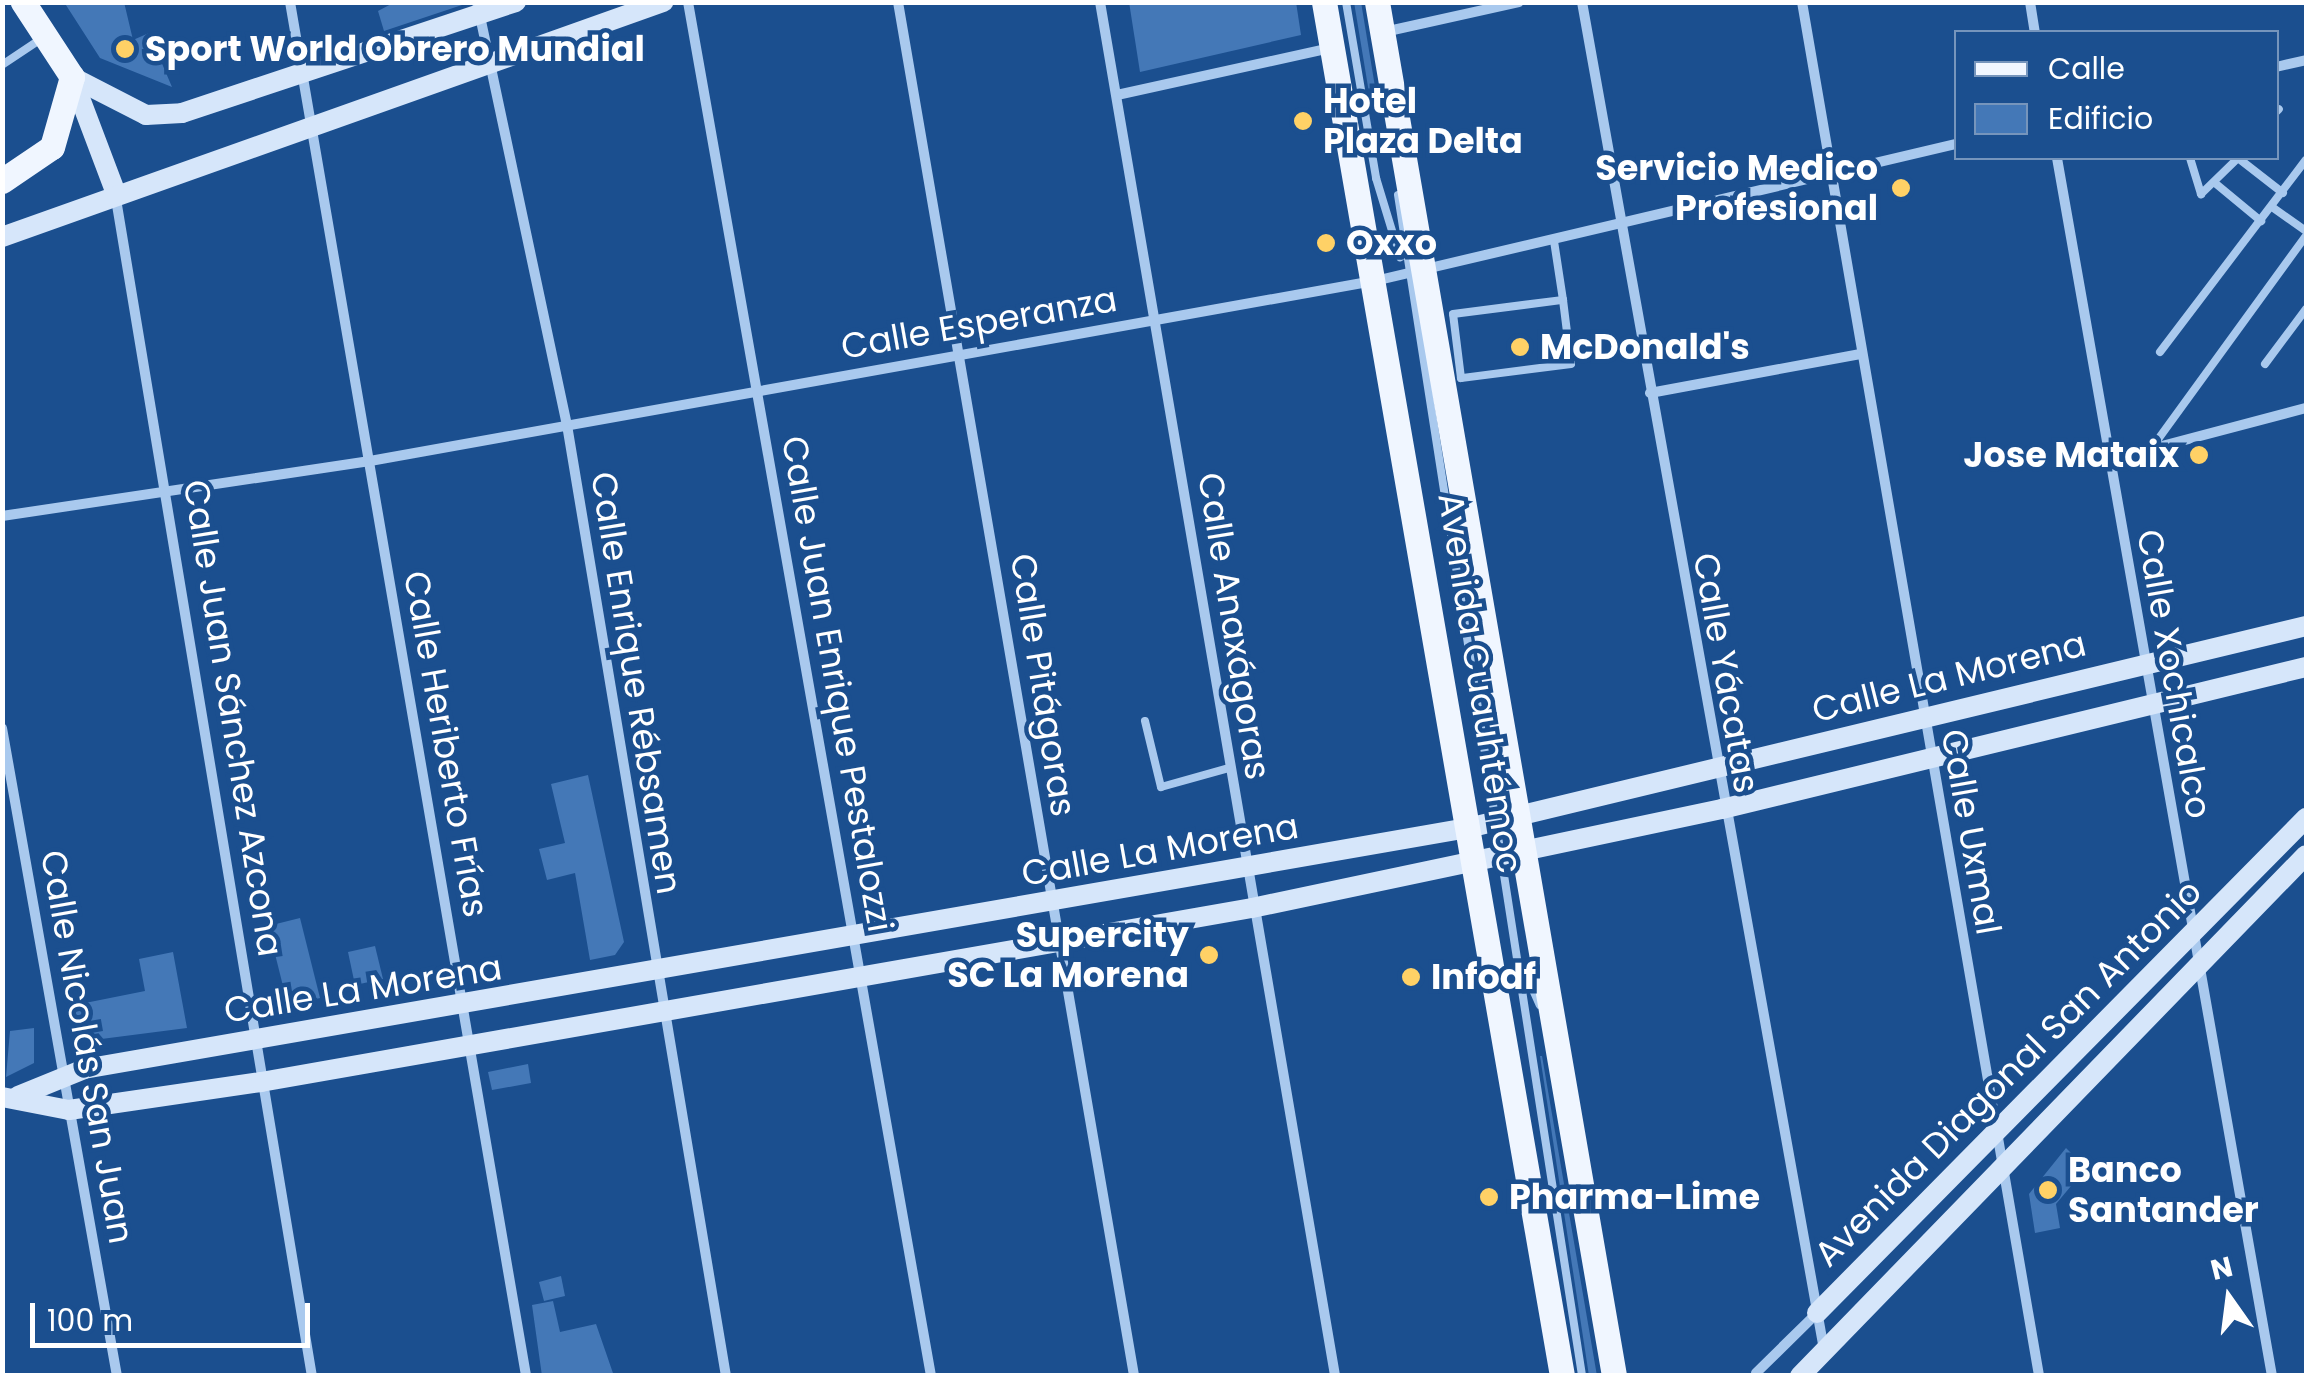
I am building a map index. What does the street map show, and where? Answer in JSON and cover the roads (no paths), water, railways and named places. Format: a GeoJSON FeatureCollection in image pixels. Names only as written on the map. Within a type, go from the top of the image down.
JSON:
{"type":"FeatureCollection","features":[{"type":"Feature","properties":{"kind":"main road"},"geometry":{"type":"LineString","coordinates":[[2,181],[52,147],[72,77],[23,2]]}},
{"type":"Feature","properties":{"kind":"main road","name":"Avenida Cuauhtémoc"},"geometry":{"type":"LineString","coordinates":[[1324,2],[1330,48],[1379,280],[1562,1376]]}},
{"type":"Feature","properties":{"kind":"main road","name":"Avenida Cuauhtémoc"},"geometry":{"type":"LineString","coordinates":[[1377,2],[1412,274],[1513,856],[1614,1376]]}},
{"type":"Feature","properties":{"kind":"street","name":"Calle Heriberto Frías"},"geometry":{"type":"LineString","coordinates":[[290,2],[526,1376]]}},
{"type":"Feature","properties":{"kind":"street"},"geometry":{"type":"LineString","coordinates":[[72,77],[146,115],[220,106],[479,9],[516,2]]}},
{"type":"Feature","properties":{"kind":"street"},"geometry":{"type":"LineString","coordinates":[[2,236],[115,191],[663,2]]}},
{"type":"Feature","properties":{"kind":"street","name":"Calle Juan Enrique Pestalozzi"},"geometry":{"type":"LineString","coordinates":[[688,2],[760,391],[851,938],[931,1376]]}},
{"type":"Feature","properties":{"kind":"street","name":"Calle Pitágoras"},"geometry":{"type":"LineString","coordinates":[[898,2],[963,354],[1049,902],[1134,1376]]}},
{"type":"Feature","properties":{"kind":"street","name":"Calle Anaxágoras"},"geometry":{"type":"LineString","coordinates":[[1100,2],[1335,1376]]}},
{"type":"Feature","properties":{"kind":"street"},"geometry":{"type":"LineString","coordinates":[[1382,32],[1519,2]]}},
{"type":"Feature","properties":{"kind":"street","name":"Calle Yácatas"},"geometry":{"type":"LineString","coordinates":[[1582,2],[1722,809],[1824,1351]]}},
{"type":"Feature","properties":{"kind":"street","name":"Calle Uxmal"},"geometry":{"type":"LineString","coordinates":[[1802,2],[2039,1376]]}},
{"type":"Feature","properties":{"kind":"street"},"geometry":{"type":"LineString","coordinates":[[2030,2],[2035,30]]}},
{"type":"Feature","properties":{"kind":"street","name":"Calle Enrique Rébsamen"},"geometry":{"type":"LineString","coordinates":[[479,9],[494,59],[566,426],[726,1376]]}},
{"type":"Feature","properties":{"kind":"street"},"geometry":{"type":"LineString","coordinates":[[1117,95],[1330,48]]}},
{"type":"Feature","properties":{"kind":"street"},"geometry":{"type":"LineString","coordinates":[[2279,66],[2306,60]]}},
{"type":"Feature","properties":{"kind":"street","name":"Calle Juan Sánchez Azcona"},"geometry":{"type":"LineString","coordinates":[[72,77],[115,191],[312,1376]]}},
{"type":"Feature","properties":{"kind":"street","name":"Calle Esperanza"},"geometry":{"type":"LineString","coordinates":[[2,516],[370,461],[1412,274],[1954,144]]}},
{"type":"Feature","properties":{"kind":"street","name":"Calle Xochicalco"},"geometry":{"type":"LineString","coordinates":[[2057,160],[2196,965],[2272,1376]]}},
{"type":"Feature","properties":{"kind":"street"},"geometry":{"type":"LineString","coordinates":[[1650,393],[1860,354]]}},
{"type":"Feature","properties":{"kind":"street"},"geometry":{"type":"LineString","coordinates":[[2109,460],[2306,408]]}},
{"type":"Feature","properties":{"kind":"street","name":"Calle La Morena"},"geometry":{"type":"LineString","coordinates":[[10,1096],[64,1075],[254,1038],[656,974],[1468,828],[2306,626]]}},
{"type":"Feature","properties":{"kind":"street","name":"Calle La Morena"},"geometry":{"type":"LineString","coordinates":[[10,1096],[69,1110],[262,1082],[1252,908],[1722,809],[2306,667]]}},
{"type":"Feature","properties":{"kind":"street","name":"Calle Nicolás San Juan"},"geometry":{"type":"LineString","coordinates":[[2,728],[116,1376]]}},
{"type":"Feature","properties":{"kind":"street","name":"Avenida Diagonal San Antonio"},"geometry":{"type":"LineString","coordinates":[[1756,1373],[2306,818]]}},
{"type":"Feature","properties":{"kind":"street","name":"Avenida Diagonal San Antonio"},"geometry":{"type":"LineString","coordinates":[[1800,1376],[2306,855]]}},
{"type":"Feature","properties":{"kind":"lane","name":"Avenida Cuauhtémoc"},"geometry":{"type":"LineString","coordinates":[[1346,2],[1376,178],[1412,274]]}},
{"type":"Feature","properties":{"kind":"lane","name":"Avenida Cuauhtémoc"},"geometry":{"type":"LineString","coordinates":[[1368,2],[1412,274]]}},
{"type":"Feature","properties":{"kind":"lane"},"geometry":{"type":"LineString","coordinates":[[2,65],[45,36]]}},
{"type":"Feature","properties":{"kind":"lane"},"geometry":{"type":"LineString","coordinates":[[2191,160],[2200,194],[2236,160]]}},
{"type":"Feature","properties":{"kind":"lane"},"geometry":{"type":"LineString","coordinates":[[2241,160],[2283,193]]}},
{"type":"Feature","properties":{"kind":"lane"},"geometry":{"type":"LineString","coordinates":[[2160,352],[2306,160]]}},
{"type":"Feature","properties":{"kind":"lane"},"geometry":{"type":"LineString","coordinates":[[2215,183],[2261,221]]}},
{"type":"Feature","properties":{"kind":"lane"},"geometry":{"type":"LineString","coordinates":[[2151,449],[2306,234],[2272,207]]}},
{"type":"Feature","properties":{"kind":"lane"},"geometry":{"type":"LineString","coordinates":[[1554,242],[1563,300],[1571,364],[1461,378],[1453,314],[1563,300]]}},
{"type":"Feature","properties":{"kind":"lane"},"geometry":{"type":"LineString","coordinates":[[2265,364],[2306,309]]}},
{"type":"Feature","properties":{"kind":"lane"},"geometry":{"type":"LineString","coordinates":[[1145,721],[1161,787],[1229,768]]}},
{"type":"Feature","properties":{"kind":"lane","name":"Avenida Cuauhtémoc"},"geometry":{"type":"LineString","coordinates":[[1513,856],[1524,968],[1521,1016],[1582,1376]]}},
{"type":"Feature","properties":{"kind":"lane","name":"Avenida Cuauhtémoc"},"geometry":{"type":"LineString","coordinates":[[1524,968],[1542,1012],[1604,1376]]}},
{"type":"Feature","properties":{"kind":"place","name":"Sport World Obrero Mundial"},"geometry":{"type":"Point","coordinates":[125,49]}},
{"type":"Feature","properties":{"kind":"place","name":"Hotel Plaza Delta"},"geometry":{"type":"Point","coordinates":[1303,121]}},
{"type":"Feature","properties":{"kind":"place","name":"Servicio Medico Profesional"},"geometry":{"type":"Point","coordinates":[1901,188]}},
{"type":"Feature","properties":{"kind":"place","name":"Oxxo"},"geometry":{"type":"Point","coordinates":[1326,243]}},
{"type":"Feature","properties":{"kind":"place","name":"McDonald's"},"geometry":{"type":"Point","coordinates":[1520,347]}},
{"type":"Feature","properties":{"kind":"place","name":"Jose Mataix"},"geometry":{"type":"Point","coordinates":[2199,455]}},
{"type":"Feature","properties":{"kind":"place","name":"Supercity SC La Morena"},"geometry":{"type":"Point","coordinates":[1209,955]}},
{"type":"Feature","properties":{"kind":"place","name":"Infodf"},"geometry":{"type":"Point","coordinates":[1411,977]}},
{"type":"Feature","properties":{"kind":"place","name":"Banco Santander"},"geometry":{"type":"Point","coordinates":[2048,1190]}},
{"type":"Feature","properties":{"kind":"place","name":"Pharma-Lime"},"geometry":{"type":"Point","coordinates":[1489,1197]}}]}
